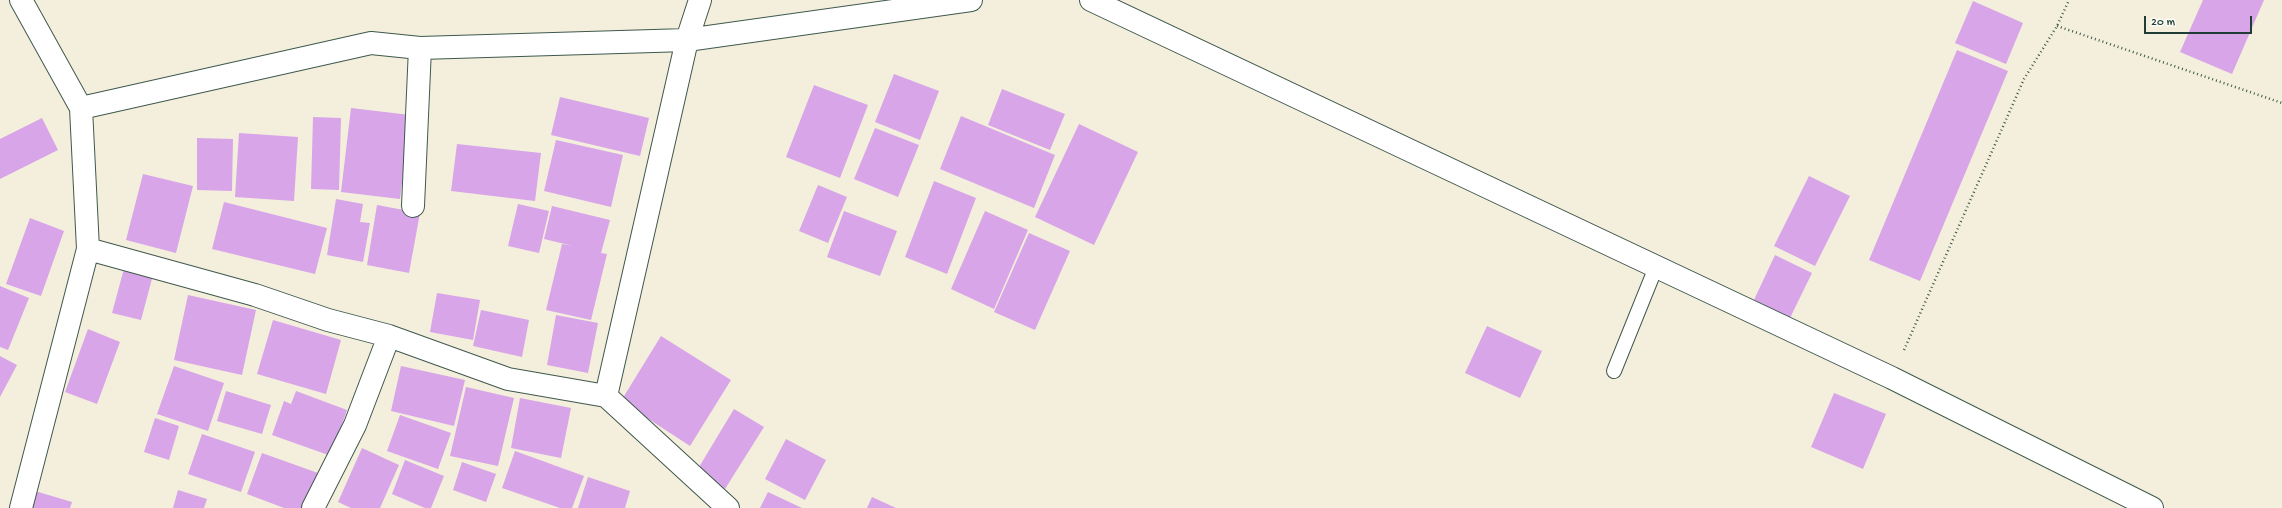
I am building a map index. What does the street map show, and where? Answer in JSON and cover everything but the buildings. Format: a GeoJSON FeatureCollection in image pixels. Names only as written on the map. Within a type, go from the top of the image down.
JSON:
{"type":"FeatureCollection","features":[{"type":"Feature","properties":{"kind":"street"},"geometry":{"type":"LineString","coordinates":[[21,0],[81,108],[88,249],[21,508]]}},
{"type":"Feature","properties":{"kind":"street"},"geometry":{"type":"LineString","coordinates":[[606,396],[687,40],[700,0]]}},
{"type":"Feature","properties":{"kind":"street"},"geometry":{"type":"LineString","coordinates":[[81,108],[371,43],[420,48],[687,40],[970,0]]}},
{"type":"Feature","properties":{"kind":"street"},"geometry":{"type":"LineString","coordinates":[[1091,0],[1892,378],[2152,508]]}},
{"type":"Feature","properties":{"kind":"street"},"geometry":{"type":"LineString","coordinates":[[413,206],[420,48]]}},
{"type":"Feature","properties":{"kind":"street"},"geometry":{"type":"LineString","coordinates":[[88,249],[255,295],[328,320],[390,336],[508,378],[606,396],[728,508]]}},
{"type":"Feature","properties":{"kind":"street"},"geometry":{"type":"LineString","coordinates":[[313,508],[355,425],[390,336]]}},
{"type":"Feature","properties":{"kind":"lane"},"geometry":{"type":"LineString","coordinates":[[1614,371],[1656,267]]}},
{"type":"Feature","properties":{"kind":"path"},"geometry":{"type":"LineString","coordinates":[[1892,378],[2024,79],[2057,26],[2069,0]]}},
{"type":"Feature","properties":{"kind":"path"},"geometry":{"type":"LineString","coordinates":[[2057,26],[2282,103]]}}]}
